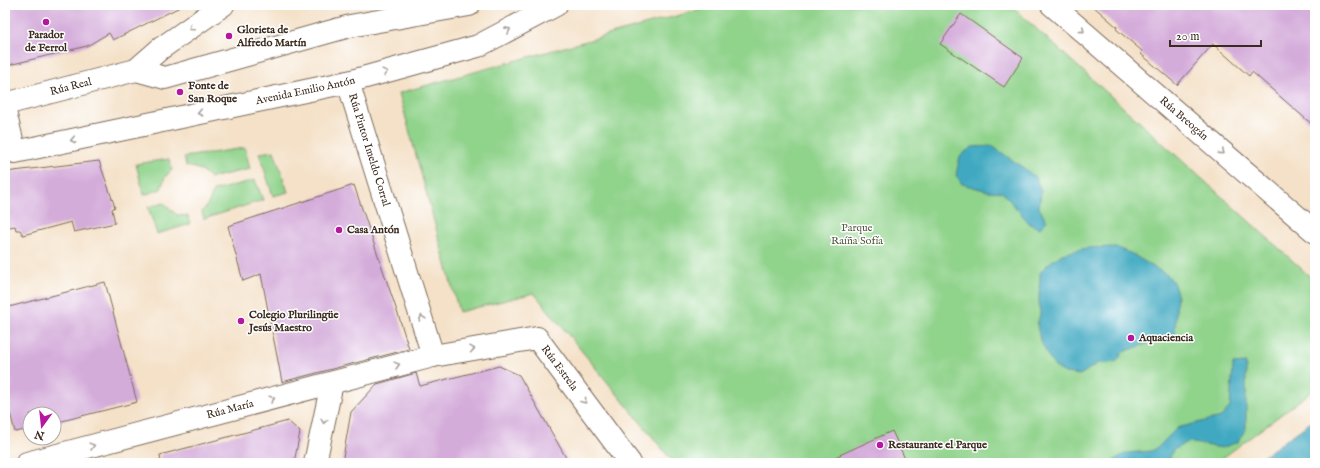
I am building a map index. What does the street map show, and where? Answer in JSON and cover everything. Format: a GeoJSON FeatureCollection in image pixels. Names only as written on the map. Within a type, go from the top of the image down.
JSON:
{"type":"FeatureCollection","features":[{"type":"Feature","properties":{"kind":"street"},"geometry":{"type":"LineString","coordinates":[[136,70],[160,49],[223,5]]}},
{"type":"Feature","properties":{"kind":"street"},"geometry":{"type":"LineString","coordinates":[[136,70],[165,78],[350,26],[469,5]]}},
{"type":"Feature","properties":{"kind":"street","name":"Avenida Emilio Antón"},"geometry":{"type":"LineString","coordinates":[[5,112],[15,152],[348,82],[478,46],[556,5]]}},
{"type":"Feature","properties":{"kind":"street","name":"Rúa Breogán"},"geometry":{"type":"LineString","coordinates":[[1052,5],[1315,232]]}},
{"type":"Feature","properties":{"kind":"street","name":"Rúa Real"},"geometry":{"type":"LineString","coordinates":[[5,104],[136,70]]}},
{"type":"Feature","properties":{"kind":"street","name":"Rúa Pintor Imeldo Corral"},"geometry":{"type":"LineString","coordinates":[[348,82],[433,356]]}},
{"type":"Feature","properties":{"kind":"street","name":"Rúa Estrela"},"geometry":{"type":"LineString","coordinates":[[433,356],[537,338],[630,463]]}},
{"type":"Feature","properties":{"kind":"street","name":"Rúa María"},"geometry":{"type":"LineString","coordinates":[[27,463],[433,356]]}},
{"type":"Feature","properties":{"kind":"street"},"geometry":{"type":"LineString","coordinates":[[315,463],[332,383]]}},
{"type":"Feature","properties":{"kind":"green space","name":"Parque Raíña Sofía"},"geometry":{"type":"Polygon","coordinates":[[[716,5],[1010,5],[1315,281],[1315,389],[1216,463],[674,463],[534,293],[459,312],[399,93],[716,5]]]}},
{"type":"Feature","properties":{"kind":"green space"},"geometry":{"type":"Polygon","coordinates":[[[245,148],[250,169],[210,178],[200,170],[186,166],[184,157],[245,148]]]}},
{"type":"Feature","properties":{"kind":"green space"},"geometry":{"type":"Polygon","coordinates":[[[274,151],[288,192],[273,196],[259,153],[274,151]]]}},
{"type":"Feature","properties":{"kind":"green space"},"geometry":{"type":"Polygon","coordinates":[[[169,159],[172,170],[165,177],[161,189],[144,195],[136,164],[169,159]]]}},
{"type":"Feature","properties":{"kind":"green space"},"geometry":{"type":"Polygon","coordinates":[[[255,180],[263,200],[204,219],[202,211],[209,202],[213,191],[255,180]]]}},
{"type":"Feature","properties":{"kind":"green space"},"geometry":{"type":"Polygon","coordinates":[[[164,203],[177,215],[188,216],[190,224],[157,234],[148,207],[164,203]]]}},
{"type":"Feature","properties":{"kind":"water"},"geometry":{"type":"Polygon","coordinates":[[[992,146],[1036,178],[1041,192],[1039,208],[1047,221],[1040,228],[1031,225],[1002,192],[988,191],[962,184],[956,175],[960,156],[972,147],[992,146]]]}},
{"type":"Feature","properties":{"kind":"water"},"geometry":{"type":"Polygon","coordinates":[[[1116,247],[1132,254],[1167,275],[1173,282],[1177,293],[1175,334],[1123,352],[1117,361],[1110,363],[1098,363],[1080,375],[1065,373],[1055,367],[1040,340],[1037,325],[1040,314],[1040,273],[1048,264],[1062,254],[1086,248],[1116,247]]]}},
{"type":"Feature","properties":{"kind":"water"},"geometry":{"type":"Polygon","coordinates":[[[1246,363],[1246,428],[1238,442],[1222,448],[1188,442],[1173,450],[1168,463],[1109,463],[1126,453],[1151,451],[1157,448],[1177,428],[1221,417],[1230,407],[1233,364],[1246,363]]]}},
{"type":"Feature","properties":{"kind":"water"},"geometry":{"type":"Polygon","coordinates":[[[1315,419],[1315,463],[1254,463],[1315,419]]]}},
{"type":"Feature","properties":{"kind":"building","name":"Parador de Ferrol"},"geometry":{"type":"Polygon","coordinates":[[[5,5],[184,5],[113,40],[109,33],[87,46],[5,66],[5,5]]]}},
{"type":"Feature","properties":{"kind":"building"},"geometry":{"type":"Polygon","coordinates":[[[1092,5],[1315,5],[1315,127],[1252,72],[1249,76],[1213,44],[1177,85],[1141,54],[1142,51],[1116,29],[1117,27],[1092,5]]]}},
{"type":"Feature","properties":{"kind":"building"},"geometry":{"type":"Polygon","coordinates":[[[961,14],[1023,58],[1004,87],[940,44],[961,14]]]}},
{"type":"Feature","properties":{"kind":"building"},"geometry":{"type":"Polygon","coordinates":[[[99,161],[115,207],[112,209],[115,223],[74,232],[71,222],[23,235],[20,230],[16,230],[15,226],[5,228],[5,172],[99,161]]]}},
{"type":"Feature","properties":{"kind":"building"},"geometry":{"type":"Polygon","coordinates":[[[354,185],[409,349],[282,382],[261,274],[243,281],[228,226],[354,185]]]}},
{"type":"Feature","properties":{"kind":"building"},"geometry":{"type":"Polygon","coordinates":[[[105,282],[137,402],[62,421],[62,406],[22,406],[22,431],[15,432],[5,393],[5,308],[105,282]]]}},
{"type":"Feature","properties":{"kind":"building"},"geometry":{"type":"Polygon","coordinates":[[[499,366],[519,375],[569,463],[342,463],[351,412],[377,384],[416,373],[420,386],[499,366]]]}},
{"type":"Feature","properties":{"kind":"building"},"geometry":{"type":"Polygon","coordinates":[[[288,421],[300,432],[294,463],[161,463],[160,455],[288,421]]]}},
{"type":"Feature","properties":{"kind":"building","name":"Restaurante el Parque"},"geometry":{"type":"Polygon","coordinates":[[[892,431],[907,463],[822,463],[892,431]]]}},
{"type":"Feature","properties":{"kind":"place","name":"Parador de Ferrol"},"geometry":{"type":"Point","coordinates":[46,22]}},
{"type":"Feature","properties":{"kind":"place","name":"Glorieta de Alfredo Martín"},"geometry":{"type":"Point","coordinates":[229,36]}},
{"type":"Feature","properties":{"kind":"place","name":"Fonte de San Roque"},"geometry":{"type":"Point","coordinates":[180,92]}},
{"type":"Feature","properties":{"kind":"place","name":"Casa Antón"},"geometry":{"type":"Point","coordinates":[339,230]}},
{"type":"Feature","properties":{"kind":"place","name":"Colegio Plurilingüe Jesús Maestro"},"geometry":{"type":"Point","coordinates":[241,321]}},
{"type":"Feature","properties":{"kind":"place","name":"Aquaciencia"},"geometry":{"type":"Point","coordinates":[1131,338]}},
{"type":"Feature","properties":{"kind":"place","name":"Restaurante el Parque"},"geometry":{"type":"Point","coordinates":[880,445]}}]}
